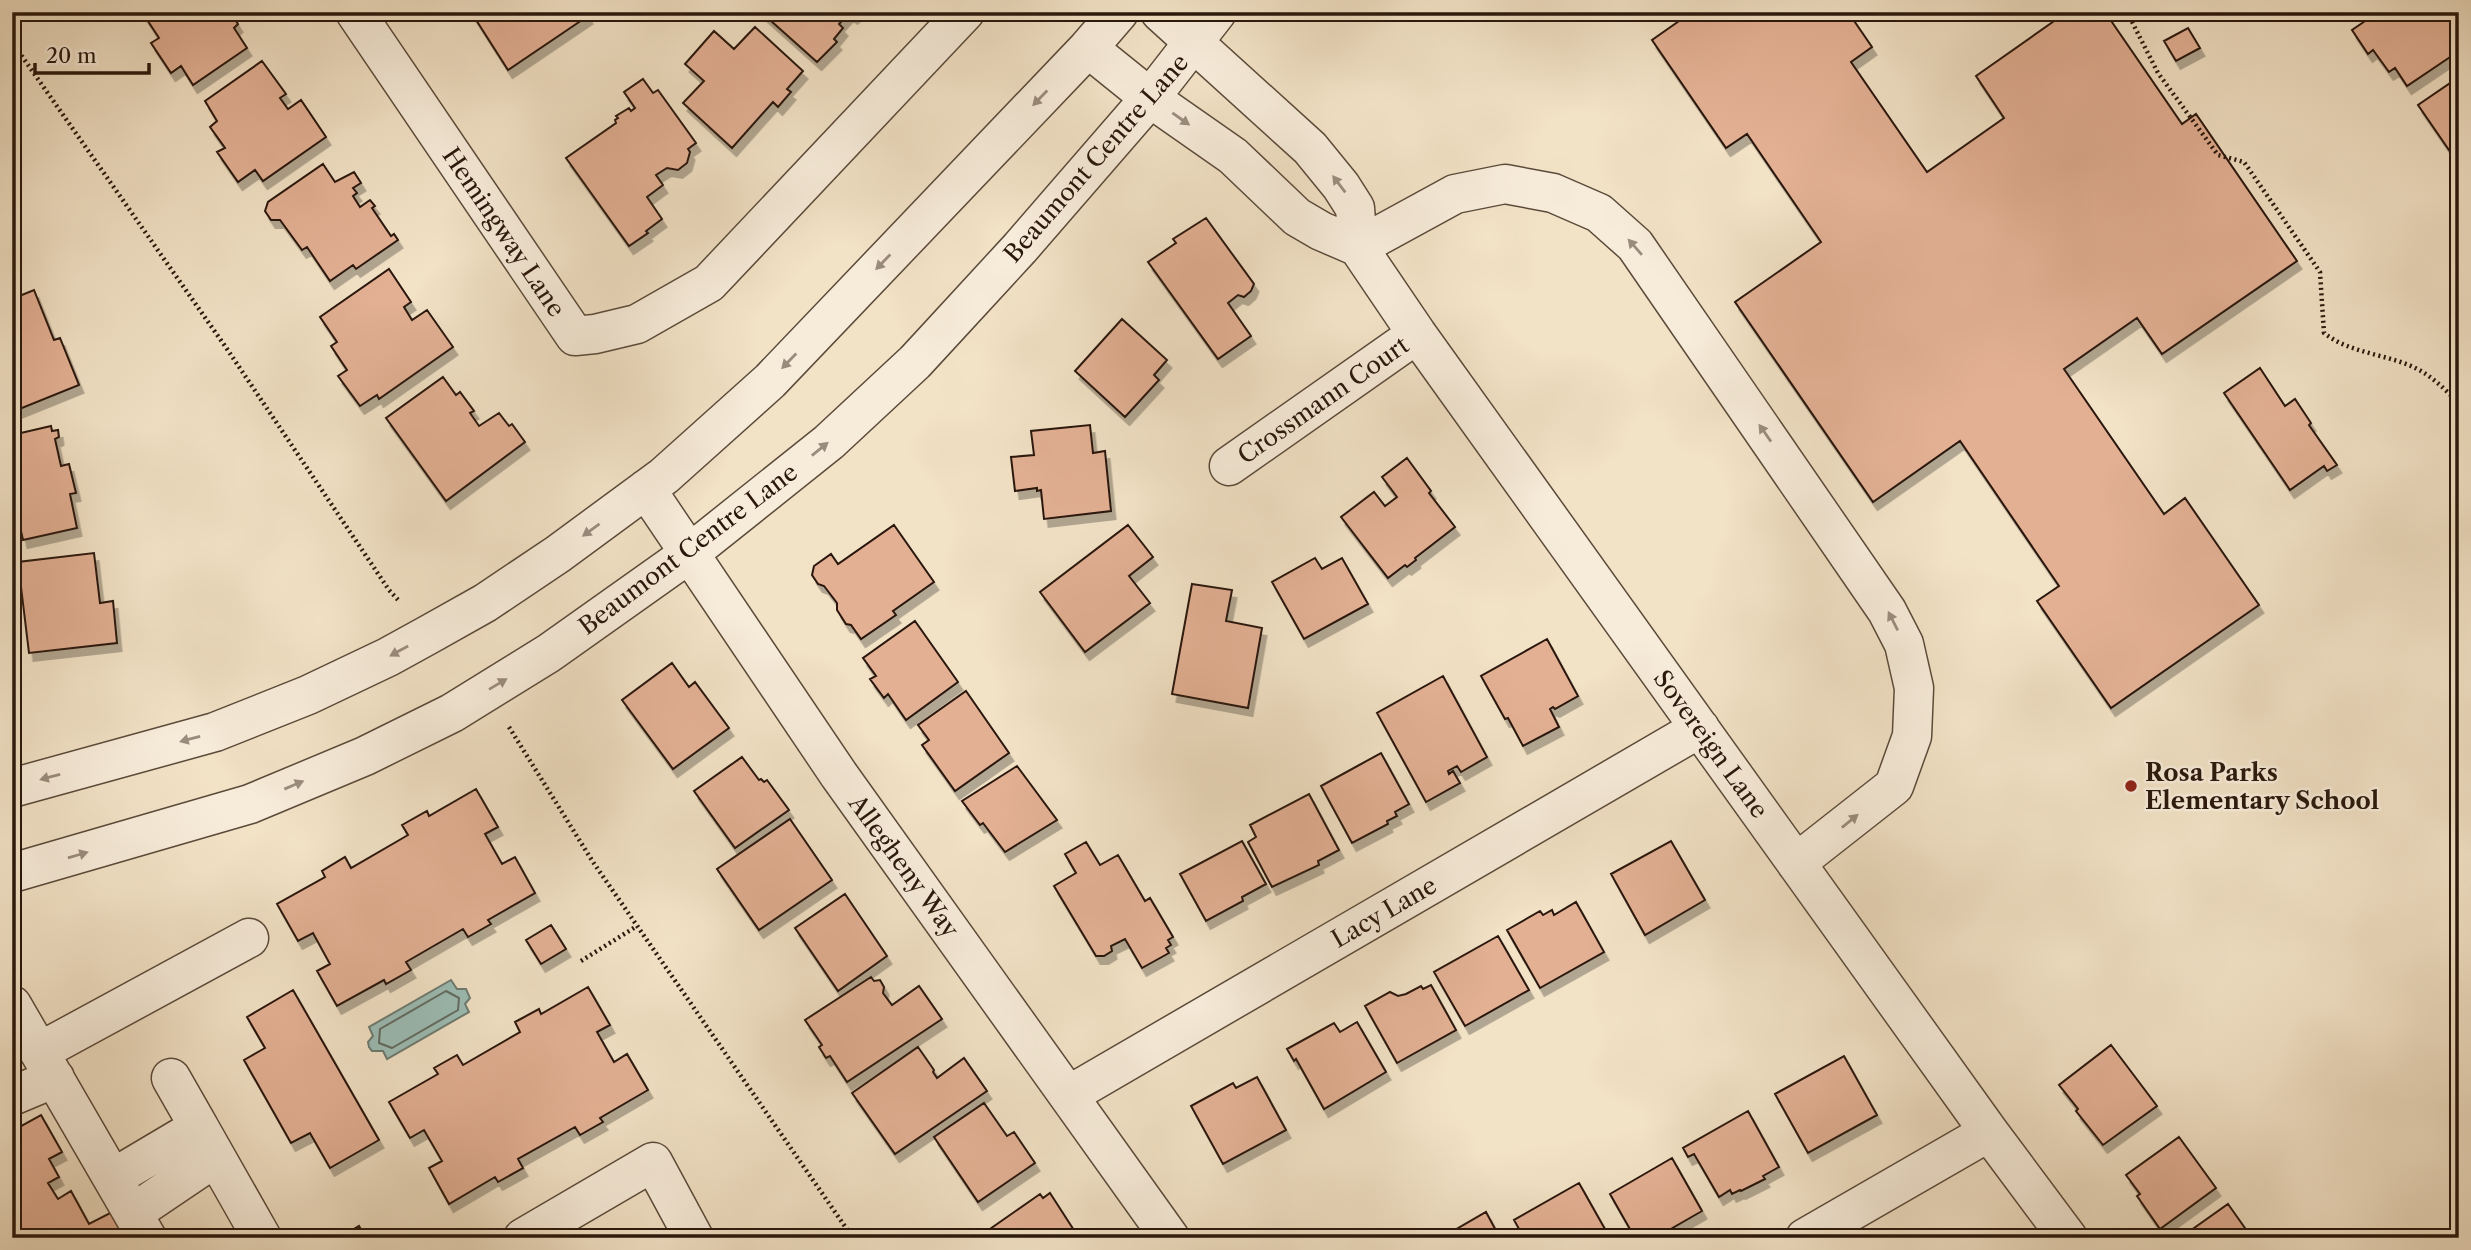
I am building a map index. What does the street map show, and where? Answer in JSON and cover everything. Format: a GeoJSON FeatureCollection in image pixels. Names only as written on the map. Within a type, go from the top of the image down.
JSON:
{"type":"FeatureCollection","features":[{"type":"Feature","properties":{"kind":"street","name":"Hemingway Lane"},"geometry":{"type":"LineString","coordinates":[[355,12],[575,336],[637,324],[709,283],[965,12]]}},
{"type":"Feature","properties":{"kind":"street"},"geometry":{"type":"LineString","coordinates":[[12,788],[215,732],[320,690],[388,657],[485,603],[558,554],[664,476],[770,381],[1088,48],[1119,12]]}},
{"type":"Feature","properties":{"kind":"street","name":"Sovereign Lane"},"geometry":{"type":"LineString","coordinates":[[1160,12],[1310,148],[1341,186],[1355,208],[1358,247],[1417,334],[1989,1132],[2068,1238]]}},
{"type":"Feature","properties":{"kind":"street","name":"Beaumont Centre Lane"},"geometry":{"type":"LineString","coordinates":[[12,873],[250,804],[365,755],[452,713],[549,653],[690,553],[829,442],[915,362],[1020,248],[1150,98],[1217,12]]}},
{"type":"Feature","properties":{"kind":"street"},"geometry":{"type":"LineString","coordinates":[[1088,48],[1150,98],[1233,156],[1297,216],[1321,231],[1358,247],[1455,194],[1505,184],[1553,193],[1599,213],[1635,245],[1887,611],[1904,643],[1914,688],[1912,736],[1894,786],[1796,863]]}},
{"type":"Feature","properties":{"kind":"street","name":"Crossmann Court"},"geometry":{"type":"LineString","coordinates":[[1229,466],[1417,334]]}},
{"type":"Feature","properties":{"kind":"street","name":"Allegheny Way"},"geometry":{"type":"LineString","coordinates":[[646,489],[839,775],[1170,1238]]}},
{"type":"Feature","properties":{"kind":"street","name":"Lacy Lane"},"geometry":{"type":"LineString","coordinates":[[1069,1095],[1700,728]]}},
{"type":"Feature","properties":{"kind":"street"},"geometry":{"type":"LineString","coordinates":[[12,1096],[47,1065],[249,939]]}},
{"type":"Feature","properties":{"kind":"street"},"geometry":{"type":"LineString","coordinates":[[12,1005],[140,1225],[208,1142]]}},
{"type":"Feature","properties":{"kind":"street"},"geometry":{"type":"LineString","coordinates":[[171,1078],[262,1238]]}},
{"type":"Feature","properties":{"kind":"street"},"geometry":{"type":"LineString","coordinates":[[1805,1238],[1989,1132]]}},
{"type":"Feature","properties":{"kind":"street"},"geometry":{"type":"LineString","coordinates":[[113,1178],[208,1142]]}},
{"type":"Feature","properties":{"kind":"street"},"geometry":{"type":"LineString","coordinates":[[523,1238],[653,1162],[694,1238]]}},
{"type":"Feature","properties":{"kind":"path"},"geometry":{"type":"LineString","coordinates":[[2127,12],[2158,74],[2218,155],[2244,162],[2320,272],[2324,333],[2348,346],[2420,370],[2447,390],[2459,404]]}},
{"type":"Feature","properties":{"kind":"path"},"geometry":{"type":"LineString","coordinates":[[12,42],[399,601]]}},
{"type":"Feature","properties":{"kind":"path"},"geometry":{"type":"LineString","coordinates":[[509,727],[593,862],[853,1238]]}},
{"type":"Feature","properties":{"kind":"path"},"geometry":{"type":"LineString","coordinates":[[581,961],[637,926]]}},
{"type":"Feature","properties":{"kind":"water"},"geometry":{"type":"Polygon","coordinates":[[[451,980],[457,989],[466,989],[470,998],[465,1004],[469,1012],[387,1059],[383,1051],[372,1051],[368,1042],[373,1036],[369,1027],[451,980]]]}},
{"type":"Feature","properties":{"kind":"building"},"geometry":{"type":"Polygon","coordinates":[[[142,12],[230,12],[238,24],[234,28],[247,48],[193,85],[181,66],[171,73],[151,43],[159,38],[142,12]]]}},
{"type":"Feature","properties":{"kind":"building"},"geometry":{"type":"Polygon","coordinates":[[[471,12],[586,12],[588,16],[508,70],[471,12]]]}},
{"type":"Feature","properties":{"kind":"building"},"geometry":{"type":"Polygon","coordinates":[[[761,12],[857,12],[853,16],[849,13],[839,24],[843,28],[834,39],[837,42],[817,62],[761,12]]]}},
{"type":"Feature","properties":{"kind":"building"},"geometry":{"type":"Polygon","coordinates":[[[1692,12],[1848,12],[1872,47],[1851,62],[1927,172],[2004,118],[1976,76],[2067,12],[2105,12],[2182,124],[2196,114],[2297,261],[2162,354],[2137,318],[2064,369],[2164,514],[2185,498],[2259,605],[2111,708],[2037,601],[2059,586],[1960,441],[1873,502],[1735,302],[1821,242],[1747,134],[1726,148],[1652,40],[1692,12]]]}},
{"type":"Feature","properties":{"kind":"building"},"geometry":{"type":"Polygon","coordinates":[[[2363,12],[2444,12],[2453,26],[2450,29],[2459,42],[2459,51],[2407,86],[2395,68],[2389,72],[2373,50],[2368,54],[2352,30],[2368,19],[2363,12]]]}},
{"type":"Feature","properties":{"kind":"building"},"geometry":{"type":"Polygon","coordinates":[[[755,27],[803,71],[787,89],[791,92],[778,107],[773,102],[732,148],[683,103],[704,81],[685,64],[714,31],[734,49],[755,27]]]}},
{"type":"Feature","properties":{"kind":"building"},"geometry":{"type":"Polygon","coordinates":[[[2188,28],[2200,48],[2176,61],[2164,41],[2188,28]]]}},
{"type":"Feature","properties":{"kind":"building"},"geometry":{"type":"Polygon","coordinates":[[[262,61],[286,94],[280,98],[288,109],[301,100],[326,137],[263,181],[255,170],[238,182],[217,152],[225,148],[210,127],[217,121],[205,101],[262,61]]]}},
{"type":"Feature","properties":{"kind":"building"},"geometry":{"type":"Polygon","coordinates":[[[2459,77],[2459,155],[2456,150],[2451,153],[2418,105],[2459,77]]]}},
{"type":"Feature","properties":{"kind":"building"},"geometry":{"type":"Polygon","coordinates":[[[643,79],[653,93],[658,90],[696,143],[688,149],[690,152],[687,163],[678,170],[667,168],[656,175],[663,185],[647,197],[662,219],[629,246],[566,158],[616,123],[616,116],[629,108],[631,111],[635,108],[624,92],[643,79]]]}},
{"type":"Feature","properties":{"kind":"building"},"geometry":{"type":"Polygon","coordinates":[[[323,164],[335,182],[354,172],[361,183],[353,188],[357,193],[353,196],[360,207],[370,200],[375,206],[372,208],[391,236],[394,234],[398,240],[356,269],[353,265],[330,281],[307,247],[302,250],[280,220],[271,220],[265,211],[268,202],[323,164]]]}},
{"type":"Feature","properties":{"kind":"building"},"geometry":{"type":"Polygon","coordinates":[[[1206,218],[1254,284],[1244,297],[1238,295],[1228,303],[1251,336],[1218,359],[1148,262],[1176,243],[1173,239],[1206,218]]]}},
{"type":"Feature","properties":{"kind":"building"},"geometry":{"type":"Polygon","coordinates":[[[389,269],[411,302],[404,307],[412,320],[427,310],[453,347],[379,399],[377,395],[360,406],[338,376],[347,370],[331,346],[337,342],[320,317],[389,269]]]}},
{"type":"Feature","properties":{"kind":"building"},"geometry":{"type":"Polygon","coordinates":[[[34,290],[54,340],[60,338],[79,385],[12,412],[12,299],[34,290]]]}},
{"type":"Feature","properties":{"kind":"building"},"geometry":{"type":"Polygon","coordinates":[[[1122,319],[1167,360],[1154,375],[1159,380],[1125,417],[1075,371],[1122,319]]]}},
{"type":"Feature","properties":{"kind":"building"},"geometry":{"type":"Polygon","coordinates":[[[2260,368],[2285,406],[2295,399],[2311,423],[2309,425],[2337,465],[2327,471],[2324,466],[2290,490],[2224,393],[2260,368]]]}},
{"type":"Feature","properties":{"kind":"building"},"geometry":{"type":"Polygon","coordinates":[[[443,377],[456,395],[460,392],[474,411],[470,413],[479,426],[499,413],[509,426],[512,424],[525,442],[446,501],[386,418],[443,377]]]}},
{"type":"Feature","properties":{"kind":"building"},"geometry":{"type":"Polygon","coordinates":[[[1090,425],[1093,453],[1105,451],[1111,511],[1044,519],[1041,490],[1037,491],[1037,488],[1015,491],[1011,457],[1034,455],[1031,431],[1090,425]]]}},
{"type":"Feature","properties":{"kind":"building"},"geometry":{"type":"Polygon","coordinates":[[[51,426],[52,431],[58,430],[59,437],[55,439],[61,466],[69,464],[76,493],[70,494],[77,528],[23,540],[15,504],[12,505],[12,435],[51,426]]]}},
{"type":"Feature","properties":{"kind":"building"},"geometry":{"type":"Polygon","coordinates":[[[1407,458],[1455,527],[1407,567],[1405,565],[1388,578],[1341,517],[1374,492],[1385,506],[1397,497],[1382,477],[1407,458]]]}},
{"type":"Feature","properties":{"kind":"building"},"geometry":{"type":"Polygon","coordinates":[[[894,525],[934,582],[893,611],[896,615],[861,639],[851,625],[846,624],[837,610],[837,603],[824,586],[818,584],[812,575],[814,566],[831,554],[838,564],[894,525]]]}},
{"type":"Feature","properties":{"kind":"building"},"geometry":{"type":"Polygon","coordinates":[[[1128,525],[1153,557],[1129,576],[1150,603],[1085,652],[1040,592],[1128,525]]]}},
{"type":"Feature","properties":{"kind":"building"},"geometry":{"type":"Polygon","coordinates":[[[94,553],[100,603],[113,601],[117,643],[29,653],[18,562],[94,553]]]}},
{"type":"Feature","properties":{"kind":"building"},"geometry":{"type":"Polygon","coordinates":[[[1315,558],[1322,569],[1342,558],[1368,604],[1304,639],[1272,582],[1315,558]]]}},
{"type":"Feature","properties":{"kind":"building"},"geometry":{"type":"Polygon","coordinates":[[[1192,584],[1232,590],[1226,621],[1262,628],[1248,708],[1172,694],[1192,584]]]}},
{"type":"Feature","properties":{"kind":"building"},"geometry":{"type":"Polygon","coordinates":[[[915,621],[958,682],[906,720],[888,694],[884,698],[870,679],[876,676],[863,658],[915,621]]]}},
{"type":"Feature","properties":{"kind":"building"},"geometry":{"type":"Polygon","coordinates":[[[1547,639],[1578,696],[1555,709],[1550,709],[1559,727],[1523,746],[1481,676],[1547,639]]]}},
{"type":"Feature","properties":{"kind":"building"},"geometry":{"type":"Polygon","coordinates":[[[672,663],[689,687],[695,682],[729,728],[673,769],[622,700],[672,663]]]}},
{"type":"Feature","properties":{"kind":"building"},"geometry":{"type":"Polygon","coordinates":[[[1443,676],[1487,757],[1461,772],[1457,766],[1448,771],[1449,774],[1453,771],[1460,783],[1426,802],[1377,713],[1443,676]]]}},
{"type":"Feature","properties":{"kind":"building"},"geometry":{"type":"Polygon","coordinates":[[[966,691],[1009,753],[955,791],[922,745],[929,740],[918,725],[966,691]]]}},
{"type":"Feature","properties":{"kind":"building"},"geometry":{"type":"Polygon","coordinates":[[[1381,753],[1409,804],[1395,812],[1397,816],[1387,821],[1388,824],[1352,843],[1321,786],[1381,753]]]}},
{"type":"Feature","properties":{"kind":"building"},"geometry":{"type":"Polygon","coordinates":[[[742,757],[759,780],[767,780],[789,810],[735,848],[694,791],[742,757]]]}},
{"type":"Feature","properties":{"kind":"building"},"geometry":{"type":"Polygon","coordinates":[[[1017,766],[1057,820],[1005,852],[962,801],[1017,766]]]}},
{"type":"Feature","properties":{"kind":"building"},"geometry":{"type":"Polygon","coordinates":[[[476,789],[498,827],[485,834],[502,864],[515,857],[535,893],[488,920],[491,924],[468,937],[463,929],[406,962],[411,970],[386,984],[384,980],[337,1006],[317,971],[330,964],[313,933],[298,941],[277,904],[325,877],[322,871],[345,857],[351,868],[408,835],[402,825],[427,811],[429,816],[476,789]]]}},
{"type":"Feature","properties":{"kind":"building"},"geometry":{"type":"Polygon","coordinates":[[[1309,794],[1339,850],[1318,861],[1319,865],[1272,887],[1248,842],[1256,837],[1250,825],[1309,794]]]}},
{"type":"Feature","properties":{"kind":"building"},"geometry":{"type":"Polygon","coordinates":[[[790,819],[832,880],[759,930],[717,869],[790,819]]]}},
{"type":"Feature","properties":{"kind":"building"},"geometry":{"type":"Polygon","coordinates":[[[1242,841],[1266,884],[1242,897],[1243,901],[1206,921],[1180,874],[1242,841]]]}},
{"type":"Feature","properties":{"kind":"building"},"geometry":{"type":"Polygon","coordinates":[[[1671,841],[1705,900],[1645,935],[1611,874],[1671,841]]]}},
{"type":"Feature","properties":{"kind":"building"},"geometry":{"type":"Polygon","coordinates":[[[1086,842],[1100,865],[1118,855],[1145,901],[1150,898],[1173,937],[1168,940],[1171,945],[1166,948],[1169,953],[1142,968],[1125,939],[1111,946],[1112,951],[1104,956],[1096,956],[1054,886],[1076,873],[1065,854],[1086,842]]]}},
{"type":"Feature","properties":{"kind":"building"},"geometry":{"type":"Polygon","coordinates":[[[845,894],[887,956],[838,991],[795,928],[845,894]]]}},
{"type":"Feature","properties":{"kind":"building"},"geometry":{"type":"Polygon","coordinates":[[[1576,902],[1604,952],[1540,988],[1507,930],[1540,911],[1543,915],[1552,910],[1554,915],[1576,902]]]}},
{"type":"Feature","properties":{"kind":"building"},"geometry":{"type":"Polygon","coordinates":[[[551,925],[566,949],[541,964],[526,940],[551,925]]]}},
{"type":"Feature","properties":{"kind":"building"},"geometry":{"type":"Polygon","coordinates":[[[1498,936],[1529,990],[1465,1026],[1434,972],[1498,936]]]}},
{"type":"Feature","properties":{"kind":"building"},"geometry":{"type":"Polygon","coordinates":[[[871,977],[874,981],[880,980],[884,987],[883,993],[892,1005],[919,986],[942,1019],[847,1082],[830,1056],[826,1058],[819,1047],[822,1045],[805,1020],[871,977]]]}},
{"type":"Feature","properties":{"kind":"building"},"geometry":{"type":"Polygon","coordinates":[[[1431,985],[1456,1030],[1397,1063],[1365,1006],[1390,992],[1398,996],[1421,986],[1423,989],[1431,985]]]}},
{"type":"Feature","properties":{"kind":"building"},"geometry":{"type":"Polygon","coordinates":[[[588,987],[610,1025],[597,1032],[614,1062],[627,1054],[648,1090],[600,1118],[603,1122],[580,1135],[575,1127],[518,1159],[523,1168],[498,1182],[495,1177],[449,1204],[429,1168],[442,1161],[424,1130],[410,1138],[389,1102],[438,1074],[434,1068],[457,1055],[463,1065],[520,1032],[515,1022],[539,1009],[541,1014],[588,987]]]}},
{"type":"Feature","properties":{"kind":"building"},"geometry":{"type":"Polygon","coordinates":[[[293,990],[379,1140],[330,1168],[310,1133],[291,1143],[244,1060],[265,1048],[247,1017],[293,990]]]}},
{"type":"Feature","properties":{"kind":"building"},"geometry":{"type":"Polygon","coordinates":[[[1357,1022],[1386,1072],[1324,1109],[1296,1059],[1294,1061],[1287,1049],[1334,1023],[1340,1032],[1357,1022]]]}},
{"type":"Feature","properties":{"kind":"building"},"geometry":{"type":"Polygon","coordinates":[[[2111,1045],[2157,1106],[2103,1145],[2059,1085],[2111,1045]]]}},
{"type":"Feature","properties":{"kind":"building"},"geometry":{"type":"Polygon","coordinates":[[[918,1047],[937,1078],[964,1058],[987,1091],[895,1154],[852,1093],[918,1047]]]}},
{"type":"Feature","properties":{"kind":"building"},"geometry":{"type":"Polygon","coordinates":[[[1844,1056],[1877,1115],[1808,1153],[1775,1094],[1844,1056]]]}},
{"type":"Feature","properties":{"kind":"building"},"geometry":{"type":"Polygon","coordinates":[[[1257,1077],[1286,1130],[1223,1164],[1191,1106],[1233,1083],[1236,1088],[1257,1077]]]}},
{"type":"Feature","properties":{"kind":"building"},"geometry":{"type":"Polygon","coordinates":[[[984,1103],[1007,1136],[1014,1132],[1035,1163],[978,1202],[934,1137],[984,1103]]]}},
{"type":"Feature","properties":{"kind":"building"},"geometry":{"type":"Polygon","coordinates":[[[1748,1111],[1779,1167],[1763,1176],[1765,1179],[1741,1191],[1732,1194],[1730,1190],[1719,1197],[1694,1154],[1688,1157],[1683,1148],[1748,1111]]]}},
{"type":"Feature","properties":{"kind":"building"},"geometry":{"type":"Polygon","coordinates":[[[41,1115],[62,1152],[49,1159],[59,1177],[48,1183],[58,1199],[71,1191],[89,1224],[114,1211],[127,1235],[123,1238],[12,1238],[12,1131],[41,1115]]]}},
{"type":"Feature","properties":{"kind":"building"},"geometry":{"type":"Polygon","coordinates":[[[2179,1137],[2216,1188],[2160,1229],[2126,1175],[2179,1137]]]}},
{"type":"Feature","properties":{"kind":"building"},"geometry":{"type":"Polygon","coordinates":[[[1672,1158],[1702,1211],[1655,1238],[1635,1238],[1610,1194],[1672,1158]]]}},
{"type":"Feature","properties":{"kind":"building"},"geometry":{"type":"Polygon","coordinates":[[[1579,1183],[1610,1238],[1524,1238],[1514,1220],[1579,1183]]]}},
{"type":"Feature","properties":{"kind":"building"},"geometry":{"type":"Polygon","coordinates":[[[1050,1193],[1079,1238],[997,1238],[990,1229],[1040,1194],[1043,1198],[1050,1193]]]}},
{"type":"Feature","properties":{"kind":"building"},"geometry":{"type":"Polygon","coordinates":[[[2228,1204],[2252,1238],[2180,1238],[2228,1204]]]}},
{"type":"Feature","properties":{"kind":"building"},"geometry":{"type":"Polygon","coordinates":[[[1486,1212],[1500,1238],[1441,1238],[1486,1212]]]}},
{"type":"Feature","properties":{"kind":"building"},"geometry":{"type":"Polygon","coordinates":[[[359,1226],[366,1238],[339,1238],[359,1226]]]}},
{"type":"Feature","properties":{"kind":"place","name":"Rosa Parks Elementary School"},"geometry":{"type":"Point","coordinates":[2131,786]}}]}
